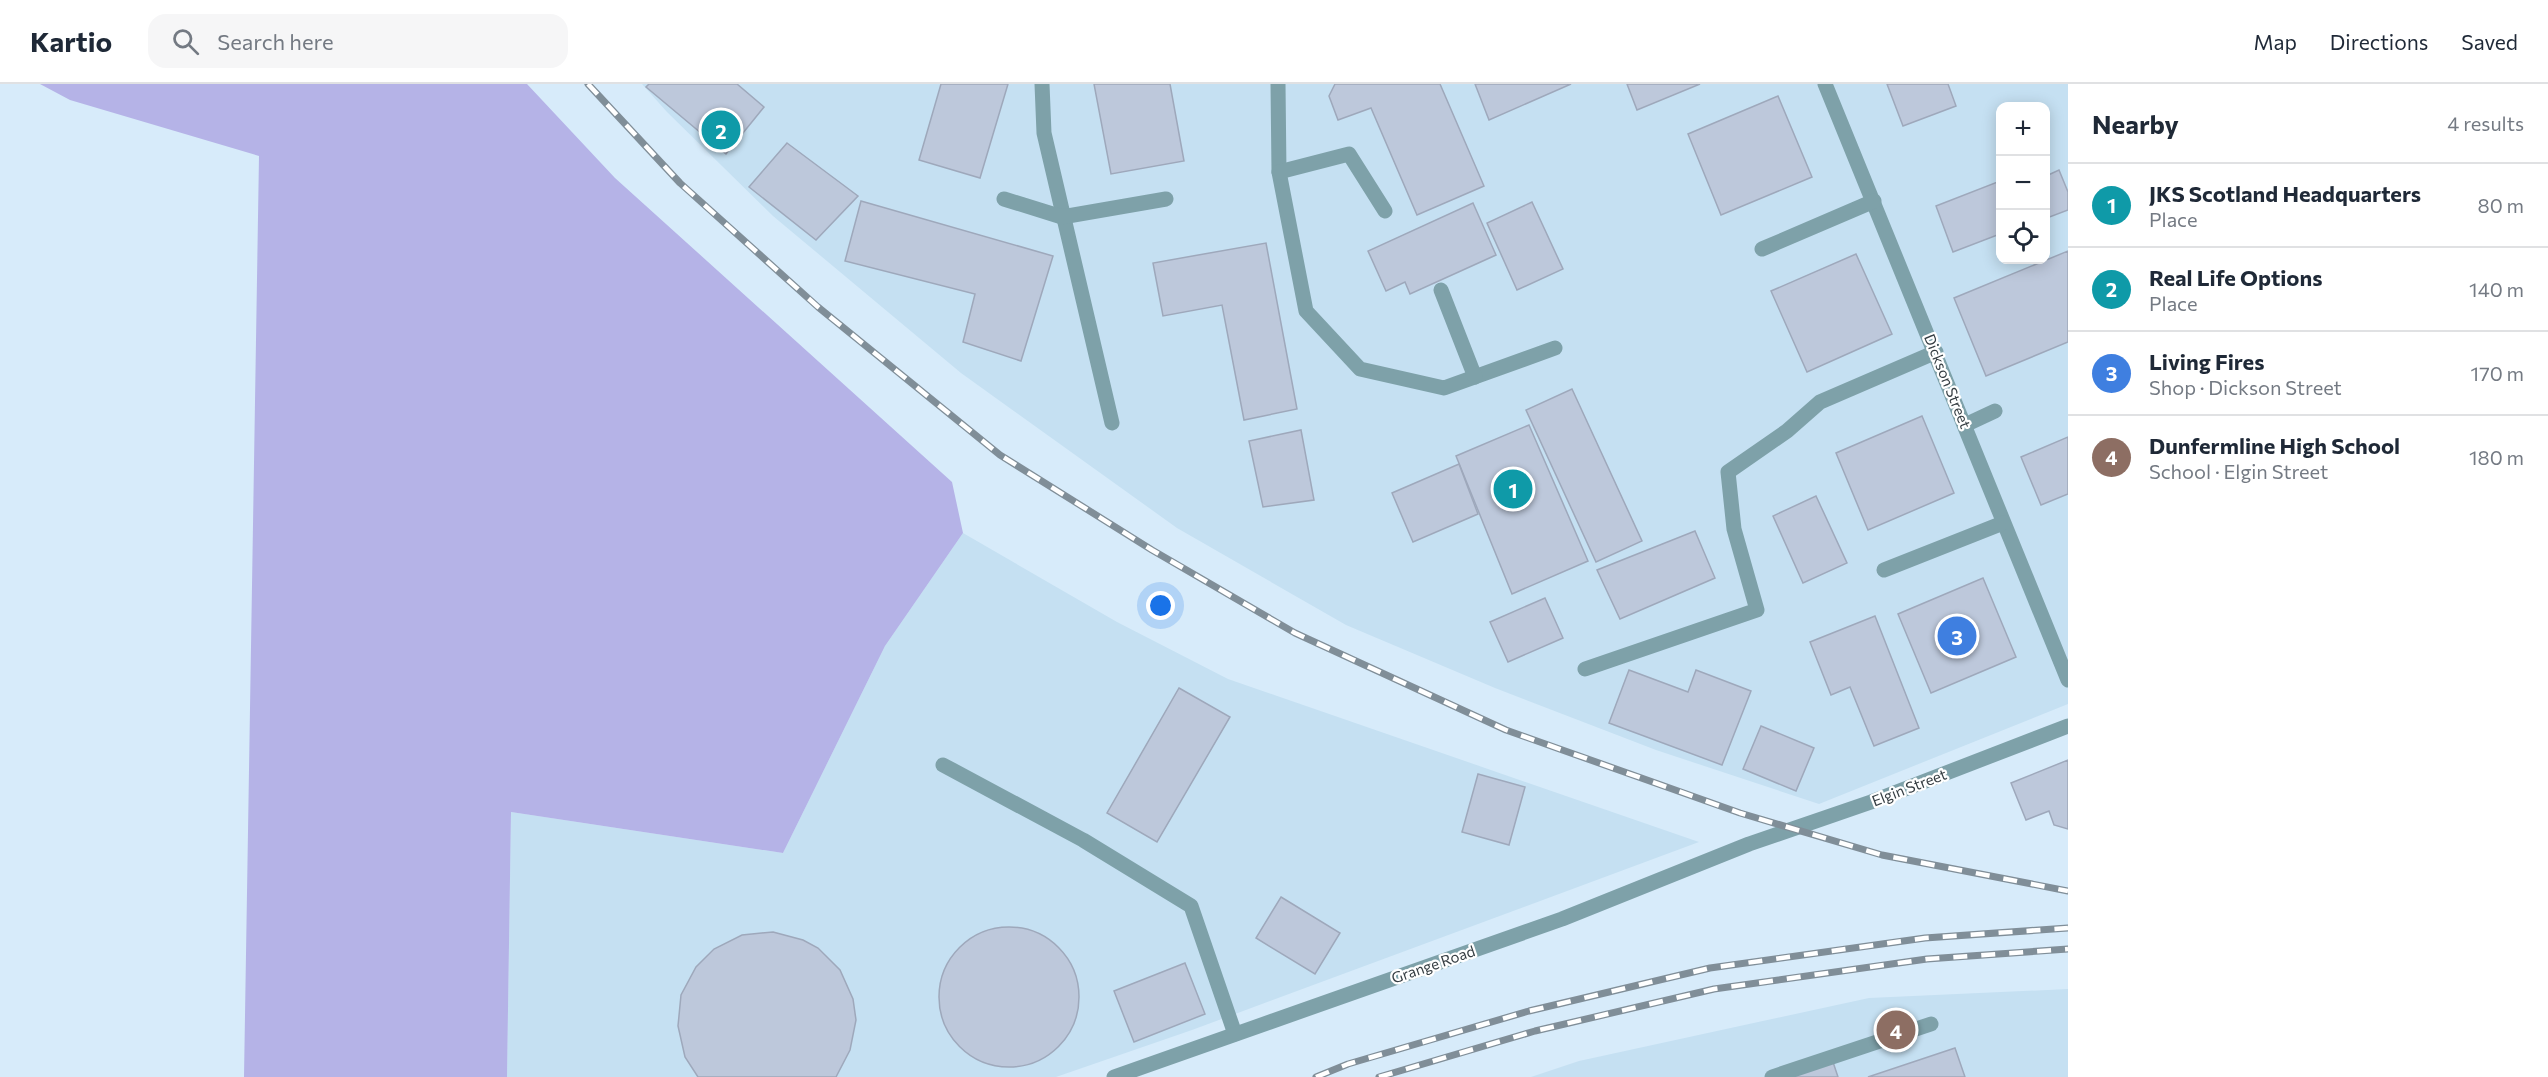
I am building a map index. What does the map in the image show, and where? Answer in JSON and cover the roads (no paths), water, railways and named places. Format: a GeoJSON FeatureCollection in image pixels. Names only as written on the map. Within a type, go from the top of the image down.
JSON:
{"type":"FeatureCollection","features":[{"type":"Feature","properties":{"kind":"street"},"geometry":{"type":"LineString","coordinates":[[1042,84],[1044,133],[1112,423]]}},
{"type":"Feature","properties":{"kind":"street"},"geometry":{"type":"LineString","coordinates":[[1278,84],[1280,172],[1306,311],[1360,369],[1444,388],[1554,348]]}},
{"type":"Feature","properties":{"kind":"street","name":"Dickson Street"},"geometry":{"type":"LineString","coordinates":[[1825,84],[2068,680]]}},
{"type":"Feature","properties":{"kind":"street"},"geometry":{"type":"LineString","coordinates":[[1280,172],[1349,154],[1384,211]]}},
{"type":"Feature","properties":{"kind":"street"},"geometry":{"type":"LineString","coordinates":[[1004,199],[1062,217],[1166,199]]}},
{"type":"Feature","properties":{"kind":"street"},"geometry":{"type":"LineString","coordinates":[[1762,249],[1874,201]]}},
{"type":"Feature","properties":{"kind":"street"},"geometry":{"type":"LineString","coordinates":[[1441,290],[1475,376]]}},
{"type":"Feature","properties":{"kind":"street"},"geometry":{"type":"LineString","coordinates":[[1585,669],[1757,610],[1734,530],[1728,472],[1787,431],[1820,402],[1936,352]]}},
{"type":"Feature","properties":{"kind":"street"},"geometry":{"type":"LineString","coordinates":[[1965,425],[1995,411]]}},
{"type":"Feature","properties":{"kind":"street"},"geometry":{"type":"LineString","coordinates":[[1884,570],[2003,522]]}},
{"type":"Feature","properties":{"kind":"street","name":"Elgin Street"},"geometry":{"type":"LineString","coordinates":[[1749,844],[1871,802],[2068,726]]}},
{"type":"Feature","properties":{"kind":"street"},"geometry":{"type":"LineString","coordinates":[[943,765],[1083,840],[1191,906],[1235,1034]]}},
{"type":"Feature","properties":{"kind":"street","name":"Grange Road"},"geometry":{"type":"LineString","coordinates":[[1114,1077],[1562,919],[1749,844]]}},
{"type":"Feature","properties":{"kind":"street"},"geometry":{"type":"LineString","coordinates":[[1772,1077],[1932,1024]]}},
{"type":"Feature","properties":{"kind":"railway"},"geometry":{"type":"LineString","coordinates":[[588,84],[680,183],[818,307],[1000,455],[1152,550],[1295,633],[1506,730],[1740,813],[1882,855],[2068,891]]}},
{"type":"Feature","properties":{"kind":"railway"},"geometry":{"type":"LineString","coordinates":[[1316,1077],[1348,1064],[1529,1011],[1710,968],[1925,938],[2068,928]]}},
{"type":"Feature","properties":{"kind":"railway"},"geometry":{"type":"LineString","coordinates":[[1379,1077],[1535,1031],[1714,989],[1927,959],[2068,949]]}},
{"type":"Feature","properties":{"kind":"place","name":"Real Life Options"},"geometry":{"type":"Point","coordinates":[721,130]}},
{"type":"Feature","properties":{"kind":"place","name":"JKS Scotland Headquarters"},"geometry":{"type":"Point","coordinates":[1513,489]}},
{"type":"Feature","properties":{"kind":"place","name":"Living Fires"},"geometry":{"type":"Point","coordinates":[1957,636]}},
{"type":"Feature","properties":{"kind":"place","name":"Dunfermline High School"},"geometry":{"type":"Point","coordinates":[1896,1030]}}]}
